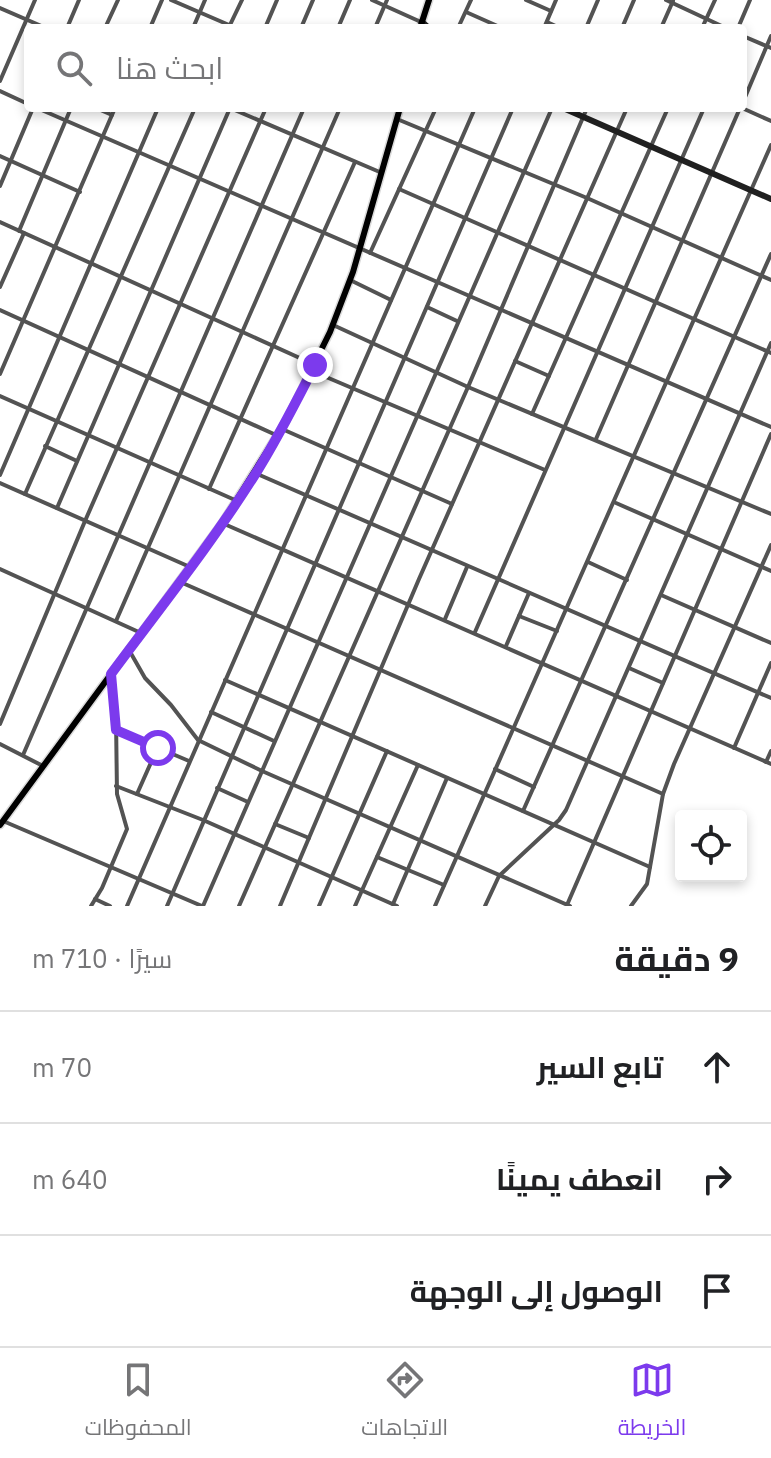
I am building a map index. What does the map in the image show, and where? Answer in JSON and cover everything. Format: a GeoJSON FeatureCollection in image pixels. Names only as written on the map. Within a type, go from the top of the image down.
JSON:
{"type":"FeatureCollection","features":[{"type":"Feature","properties":{"kind":"main road"},"geometry":{"type":"LineString","coordinates":[[421,24],[429,0]]}},
{"type":"Feature","properties":{"kind":"main road"},"geometry":{"type":"LineString","coordinates":[[2,823],[222,523],[280,433],[314,368],[350,280],[399,112]]}},
{"type":"Feature","properties":{"kind":"street"},"geometry":{"type":"LineString","coordinates":[[24,24],[35,0]]}},
{"type":"Feature","properties":{"kind":"street"},"geometry":{"type":"LineString","coordinates":[[69,24],[79,0]]}},
{"type":"Feature","properties":{"kind":"street"},"geometry":{"type":"LineString","coordinates":[[107,24],[118,0]]}},
{"type":"Feature","properties":{"kind":"street"},"geometry":{"type":"LineString","coordinates":[[152,24],[162,0]]}},
{"type":"Feature","properties":{"kind":"street"},"geometry":{"type":"LineString","coordinates":[[171,0],[226,24]]}},
{"type":"Feature","properties":{"kind":"street"},"geometry":{"type":"LineString","coordinates":[[195,24],[205,0]]}},
{"type":"Feature","properties":{"kind":"street"},"geometry":{"type":"LineString","coordinates":[[233,24],[242,0]]}},
{"type":"Feature","properties":{"kind":"street"},"geometry":{"type":"LineString","coordinates":[[267,24],[277,0]]}},
{"type":"Feature","properties":{"kind":"street"},"geometry":{"type":"LineString","coordinates":[[303,24],[313,0]]}},
{"type":"Feature","properties":{"kind":"street"},"geometry":{"type":"LineString","coordinates":[[340,24],[350,0]]}},
{"type":"Feature","properties":{"kind":"street"},"geometry":{"type":"LineString","coordinates":[[372,0],[386,3],[419,24]]}},
{"type":"Feature","properties":{"kind":"street"},"geometry":{"type":"LineString","coordinates":[[460,24],[471,0]]}},
{"type":"Feature","properties":{"kind":"street"},"geometry":{"type":"LineString","coordinates":[[526,0],[551,11]]}},
{"type":"Feature","properties":{"kind":"street"},"geometry":{"type":"LineString","coordinates":[[545,24],[556,0]]}},
{"type":"Feature","properties":{"kind":"street"},"geometry":{"type":"LineString","coordinates":[[588,24],[598,0]]}},
{"type":"Feature","properties":{"kind":"street"},"geometry":{"type":"LineString","coordinates":[[624,24],[634,0]]}},
{"type":"Feature","properties":{"kind":"street"},"geometry":{"type":"LineString","coordinates":[[704,24],[715,0]]}},
{"type":"Feature","properties":{"kind":"street"},"geometry":{"type":"LineString","coordinates":[[740,24],[750,0]]}},
{"type":"Feature","properties":{"kind":"street"},"geometry":{"type":"LineString","coordinates":[[662,24],[671,1],[717,24]]}},
{"type":"Feature","properties":{"kind":"street"},"geometry":{"type":"LineString","coordinates":[[377,24],[386,3]]}},
{"type":"Feature","properties":{"kind":"street"},"geometry":{"type":"LineString","coordinates":[[0,8],[36,24]]}},
{"type":"Feature","properties":{"kind":"street"},"geometry":{"type":"LineString","coordinates":[[466,12],[493,24]]}},
{"type":"Feature","properties":{"kind":"street"},"geometry":{"type":"LineString","coordinates":[[0,81],[24,25]]}},
{"type":"Feature","properties":{"kind":"street"},"geometry":{"type":"LineString","coordinates":[[747,94],[771,36]]}},
{"type":"Feature","properties":{"kind":"street"},"geometry":{"type":"LineString","coordinates":[[747,38],[769,47]]}},
{"type":"Feature","properties":{"kind":"street"},"geometry":{"type":"LineString","coordinates":[[0,91],[24,102]]}},
{"type":"Feature","properties":{"kind":"street"},"geometry":{"type":"LineString","coordinates":[[747,111],[771,121]]}},
{"type":"Feature","properties":{"kind":"street"},"geometry":{"type":"LineString","coordinates":[[1,183],[33,112]]}},
{"type":"Feature","properties":{"kind":"street"},"geometry":{"type":"LineString","coordinates":[[45,112],[771,427]]}},
{"type":"Feature","properties":{"kind":"street"},"geometry":{"type":"LineString","coordinates":[[0,287],[69,112]]}},
{"type":"Feature","properties":{"kind":"street"},"geometry":{"type":"LineString","coordinates":[[105,112],[112,115]]}},
{"type":"Feature","properties":{"kind":"street"},"geometry":{"type":"LineString","coordinates":[[0,374],[113,112]]}},
{"type":"Feature","properties":{"kind":"street"},"geometry":{"type":"LineString","coordinates":[[0,475],[156,112]]}},
{"type":"Feature","properties":{"kind":"street"},"geometry":{"type":"LineString","coordinates":[[25,494],[193,112]]}},
{"type":"Feature","properties":{"kind":"street"},"geometry":{"type":"LineString","coordinates":[[57,508],[228,112]]}},
{"type":"Feature","properties":{"kind":"street"},"geometry":{"type":"LineString","coordinates":[[240,112],[382,173]]}},
{"type":"Feature","properties":{"kind":"street"},"geometry":{"type":"LineString","coordinates":[[0,724],[85,521],[264,112]]}},
{"type":"Feature","properties":{"kind":"street"},"geometry":{"type":"LineString","coordinates":[[23,755],[302,112]]}},
{"type":"Feature","properties":{"kind":"street"},"geometry":{"type":"LineString","coordinates":[[116,621],[338,112]]}},
{"type":"Feature","properties":{"kind":"street"},"geometry":{"type":"LineString","coordinates":[[370,253],[434,112]]}},
{"type":"Feature","properties":{"kind":"street"},"geometry":{"type":"LineString","coordinates":[[127,906],[473,112]]}},
{"type":"Feature","properties":{"kind":"street"},"geometry":{"type":"LineString","coordinates":[[167,906],[511,112]]}},
{"type":"Feature","properties":{"kind":"street"},"geometry":{"type":"LineString","coordinates":[[2,823],[202,906],[550,112]]}},
{"type":"Feature","properties":{"kind":"street"},"geometry":{"type":"LineString","coordinates":[[572,112],[771,199]]}},
{"type":"Feature","properties":{"kind":"street"},"geometry":{"type":"LineString","coordinates":[[239,906],[468,387],[585,112]]}},
{"type":"Feature","properties":{"kind":"street"},"geometry":{"type":"LineString","coordinates":[[280,906],[431,552],[625,112]]}},
{"type":"Feature","properties":{"kind":"street"},"geometry":{"type":"LineString","coordinates":[[532,414],[666,112]]}},
{"type":"Feature","properties":{"kind":"street"},"geometry":{"type":"LineString","coordinates":[[475,632],[702,112]]}},
{"type":"Feature","properties":{"kind":"street"},"geometry":{"type":"LineString","coordinates":[[596,439],[739,112]]}},
{"type":"Feature","properties":{"kind":"street"},"geometry":{"type":"LineString","coordinates":[[397,119],[587,198],[771,280]]}},
{"type":"Feature","properties":{"kind":"street"},"geometry":{"type":"LineString","coordinates":[[435,906],[771,145]]}},
{"type":"Feature","properties":{"kind":"street"},"geometry":{"type":"LineString","coordinates":[[0,156],[80,192]]}},
{"type":"Feature","properties":{"kind":"street"},"geometry":{"type":"LineString","coordinates":[[209,489],[355,162]]}},
{"type":"Feature","properties":{"kind":"street"},"geometry":{"type":"LineString","coordinates":[[399,189],[769,352]]}},
{"type":"Feature","properties":{"kind":"street"},"geometry":{"type":"LineString","coordinates":[[0,222],[275,347],[352,388],[546,470]]}},
{"type":"Feature","properties":{"kind":"street"},"geometry":{"type":"LineString","coordinates":[[523,811],[771,255]]}},
{"type":"Feature","properties":{"kind":"street"},"geometry":{"type":"LineString","coordinates":[[350,280],[391,300]]}},
{"type":"Feature","properties":{"kind":"street"},"geometry":{"type":"LineString","coordinates":[[427,307],[458,322]]}},
{"type":"Feature","properties":{"kind":"street"},"geometry":{"type":"LineString","coordinates":[[0,310],[241,419],[326,448],[452,504]]}},
{"type":"Feature","properties":{"kind":"street"},"geometry":{"type":"LineString","coordinates":[[333,325],[468,387],[771,514]]}},
{"type":"Feature","properties":{"kind":"street"},"geometry":{"type":"LineString","coordinates":[[485,906],[499,876],[566,810],[771,343]]}},
{"type":"Feature","properties":{"kind":"street"},"geometry":{"type":"LineString","coordinates":[[515,361],[550,377]]}},
{"type":"Feature","properties":{"kind":"street"},"geometry":{"type":"LineString","coordinates":[[0,396],[237,501]]}},
{"type":"Feature","properties":{"kind":"street"},"geometry":{"type":"LineString","coordinates":[[129,649],[145,678],[198,740],[567,906],[771,434]]}},
{"type":"Feature","properties":{"kind":"street"},"geometry":{"type":"LineString","coordinates":[[45,446],[77,461]]}},
{"type":"Feature","properties":{"kind":"street"},"geometry":{"type":"LineString","coordinates":[[255,473],[771,698]]}},
{"type":"Feature","properties":{"kind":"street"},"geometry":{"type":"LineString","coordinates":[[0,483],[190,567]]}},
{"type":"Feature","properties":{"kind":"street"},"geometry":{"type":"LineString","coordinates":[[615,502],[771,571]]}},
{"type":"Feature","properties":{"kind":"street"},"geometry":{"type":"LineString","coordinates":[[222,523],[769,763],[771,751]]}},
{"type":"Feature","properties":{"kind":"street"},"geometry":{"type":"LineString","coordinates":[[631,906],[647,884],[663,794],[771,545]]}},
{"type":"Feature","properties":{"kind":"street"},"geometry":{"type":"LineString","coordinates":[[588,562],[627,580]]}},
{"type":"Feature","properties":{"kind":"street"},"geometry":{"type":"LineString","coordinates":[[445,619],[467,567]]}},
{"type":"Feature","properties":{"kind":"street"},"geometry":{"type":"LineString","coordinates":[[0,569],[141,633]]}},
{"type":"Feature","properties":{"kind":"street"},"geometry":{"type":"LineString","coordinates":[[178,581],[663,794]]}},
{"type":"Feature","properties":{"kind":"street"},"geometry":{"type":"LineString","coordinates":[[506,646],[529,593]]}},
{"type":"Feature","properties":{"kind":"street"},"geometry":{"type":"LineString","coordinates":[[661,595],[771,643]]}},
{"type":"Feature","properties":{"kind":"street"},"geometry":{"type":"LineString","coordinates":[[519,616],[557,631]]}},
{"type":"Feature","properties":{"kind":"street"},"geometry":{"type":"LineString","coordinates":[[734,748],[771,663]]}},
{"type":"Feature","properties":{"kind":"street"},"geometry":{"type":"LineString","coordinates":[[629,668],[663,683]]}},
{"type":"Feature","properties":{"kind":"street"},"geometry":{"type":"LineString","coordinates":[[91,906],[127,829],[116,786],[116,730],[111,674]]}},
{"type":"Feature","properties":{"kind":"street"},"geometry":{"type":"LineString","coordinates":[[225,680],[650,867]]}},
{"type":"Feature","properties":{"kind":"street"},"geometry":{"type":"LineString","coordinates":[[211,712],[275,741]]}},
{"type":"Feature","properties":{"kind":"street"},"geometry":{"type":"LineString","coordinates":[[116,730],[189,761]]}},
{"type":"Feature","properties":{"kind":"street"},"geometry":{"type":"LineString","coordinates":[[0,744],[43,766]]}},
{"type":"Feature","properties":{"kind":"street"},"geometry":{"type":"LineString","coordinates":[[137,794],[158,748]]}},
{"type":"Feature","properties":{"kind":"street"},"geometry":{"type":"LineString","coordinates":[[319,906],[387,751]]}},
{"type":"Feature","properties":{"kind":"street"},"geometry":{"type":"LineString","coordinates":[[355,906],[418,765]]}},
{"type":"Feature","properties":{"kind":"street"},"geometry":{"type":"LineString","coordinates":[[495,769],[534,787]]}},
{"type":"Feature","properties":{"kind":"street"},"geometry":{"type":"LineString","coordinates":[[116,786],[203,820],[394,905],[447,778]]}},
{"type":"Feature","properties":{"kind":"street"},"geometry":{"type":"LineString","coordinates":[[217,788],[249,802]]}},
{"type":"Feature","properties":{"kind":"street"},"geometry":{"type":"LineString","coordinates":[[275,824],[309,838]]}},
{"type":"Feature","properties":{"kind":"street"},"geometry":{"type":"LineString","coordinates":[[377,857],[444,885]]}},
{"type":"Feature","properties":{"kind":"street"},"geometry":{"type":"LineString","coordinates":[[95,899],[110,906]]}},
{"type":"Feature","properties":{"kind":"route"},"geometry":{"type":"LineString","coordinates":[[158,748],[116,730],[111,674],[222,523],[286,421],[315,365]]}}]}
